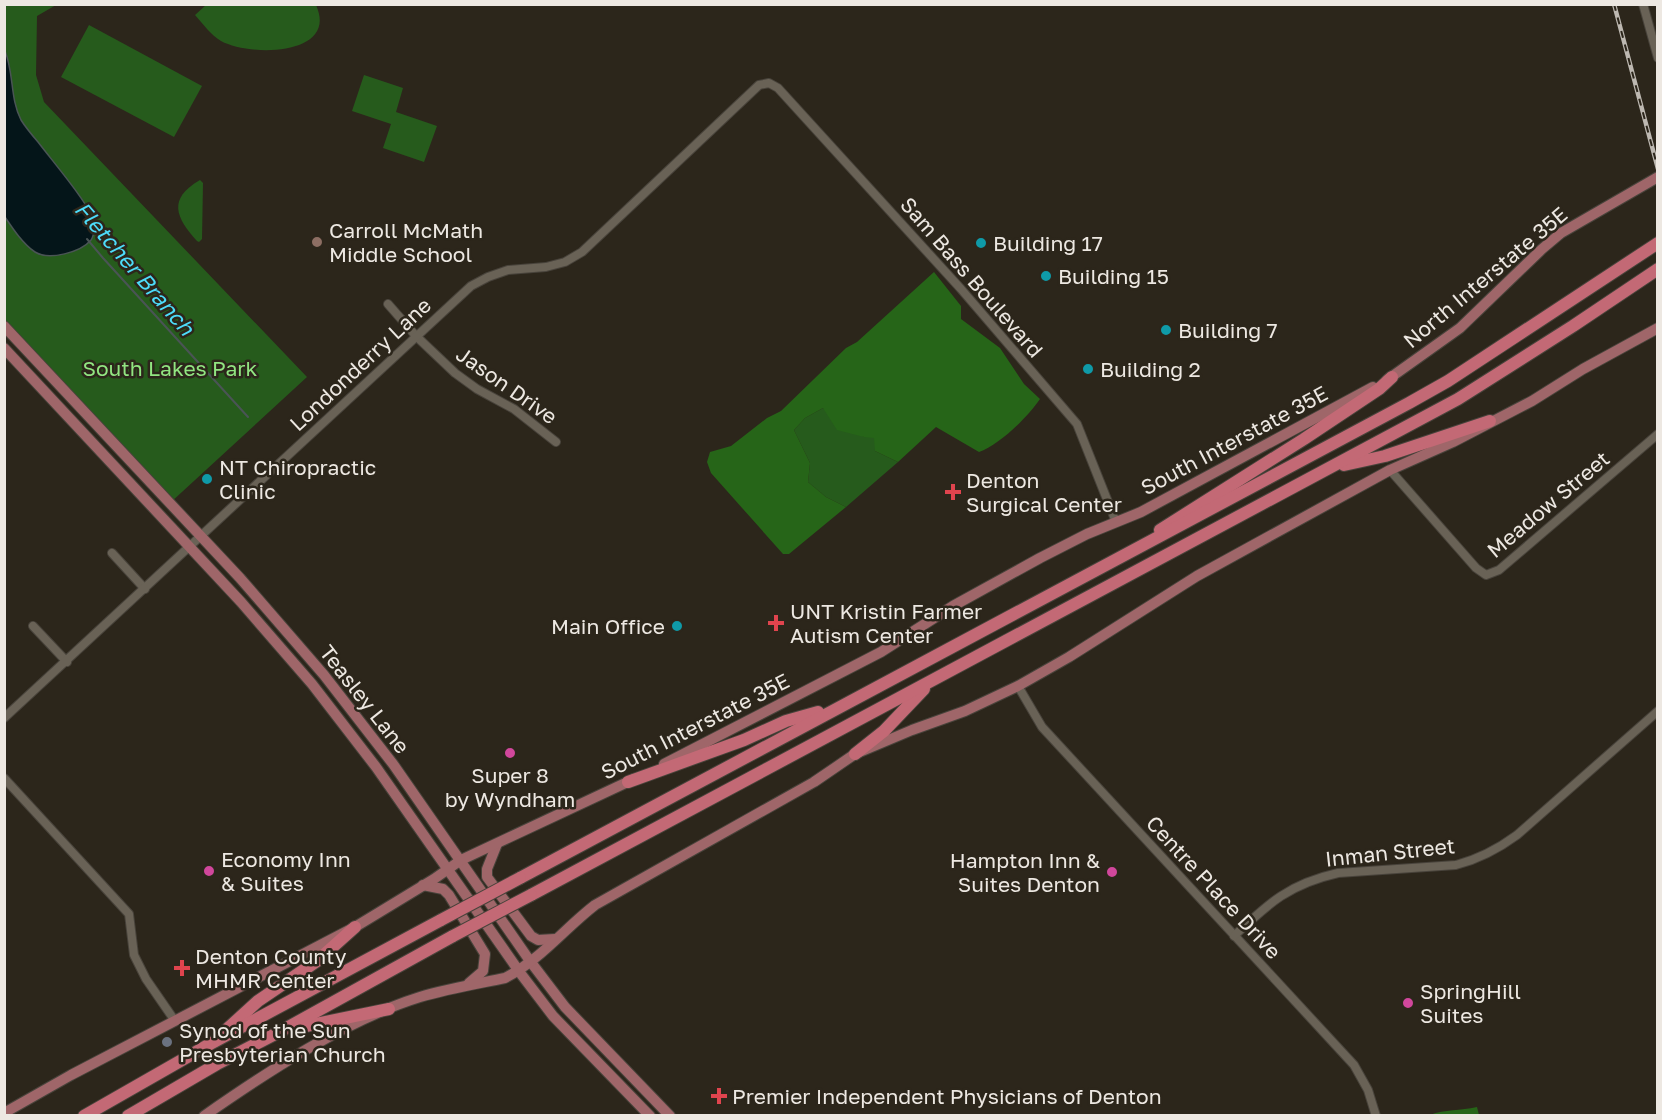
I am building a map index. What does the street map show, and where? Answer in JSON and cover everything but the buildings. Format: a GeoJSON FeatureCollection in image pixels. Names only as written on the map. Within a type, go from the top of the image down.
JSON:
{"type":"FeatureCollection","features":[{"type":"Feature","properties":{"kind":"highway"},"geometry":{"type":"LineString","coordinates":[[84,1116],[210,1044],[1448,381],[1658,243]]}},
{"type":"Feature","properties":{"kind":"highway"},"geometry":{"type":"LineString","coordinates":[[128,1116],[216,1064],[283,1030],[453,936],[1458,399],[1658,269]]}},
{"type":"Feature","properties":{"kind":"highway"},"geometry":{"type":"LineString","coordinates":[[1123,557],[1172,521],[1347,411],[1396,374]]}},
{"type":"Feature","properties":{"kind":"highway"},"geometry":{"type":"LineString","coordinates":[[1328,469],[1385,456],[1490,422]]}},
{"type":"Feature","properties":{"kind":"highway"},"geometry":{"type":"LineString","coordinates":[[855,754],[884,731],[930,682]]}},
{"type":"Feature","properties":{"kind":"highway"},"geometry":{"type":"LineString","coordinates":[[628,782],[744,740],[786,721],[839,706]]}},
{"type":"Feature","properties":{"kind":"highway"},"geometry":{"type":"LineString","coordinates":[[210,1044],[258,1001],[316,962],[355,927]]}},
{"type":"Feature","properties":{"kind":"highway"},"geometry":{"type":"LineString","coordinates":[[283,1030],[389,1009]]}},
{"type":"Feature","properties":{"kind":"main road","name":"North Interstate 35E"},"geometry":{"type":"LineString","coordinates":[[1396,374],[1460,328],[1542,249],[1562,233],[1658,177]]}},
{"type":"Feature","properties":{"kind":"main road","name":"Teasley Lane"},"geometry":{"type":"LineString","coordinates":[[4,326],[201,537],[324,675],[393,764],[530,961],[565,1007],[670,1116]]}},
{"type":"Feature","properties":{"kind":"main road"},"geometry":{"type":"LineString","coordinates":[[204,1116],[253,1082],[314,1046],[389,1009],[419,997],[505,978],[545,951],[555,939],[595,905],[814,782],[855,754],[965,711],[1018,687],[1197,576],[1390,470],[1453,442],[1532,401],[1583,369],[1658,328]]}},
{"type":"Feature","properties":{"kind":"main road","name":"Teasley Lane"},"geometry":{"type":"LineString","coordinates":[[4,348],[190,547],[312,684],[376,767],[558,1022],[650,1116]]}},
{"type":"Feature","properties":{"kind":"main road","name":"South Interstate 35E"},"geometry":{"type":"LineString","coordinates":[[4,1113],[71,1075],[355,927],[461,860],[729,732],[863,662],[953,606],[1040,558],[1160,502],[1396,374]]}},
{"type":"Feature","properties":{"kind":"main road"},"geometry":{"type":"LineString","coordinates":[[312,684],[324,675]]}},
{"type":"Feature","properties":{"kind":"main road"},"geometry":{"type":"LineString","coordinates":[[497,844],[487,869],[488,877],[531,936],[538,940],[555,939]]}},
{"type":"Feature","properties":{"kind":"main road"},"geometry":{"type":"LineString","coordinates":[[423,885],[443,889],[449,895],[485,954],[483,971],[463,986]]}},
{"type":"Feature","properties":{"kind":"main road"},"geometry":{"type":"LineString","coordinates":[[600,1064],[609,1054]]}},
{"type":"Feature","properties":{"kind":"street"},"geometry":{"type":"LineString","coordinates":[[1644,4],[1654,28],[1658,58]]}},
{"type":"Feature","properties":{"kind":"street","name":"Sam Bass Boulevard"},"geometry":{"type":"LineString","coordinates":[[765,84],[769,83],[778,88],[961,289],[1077,424],[1116,522]]}},
{"type":"Feature","properties":{"kind":"street","name":"Londonderry Lane"},"geometry":{"type":"LineString","coordinates":[[4,718],[471,286],[508,270],[546,267],[566,262],[582,252],[759,85],[765,84]]}},
{"type":"Feature","properties":{"kind":"street","name":"Jason Drive"},"geometry":{"type":"LineString","coordinates":[[388,304],[434,355],[470,384],[514,409],[556,442]]}},
{"type":"Feature","properties":{"kind":"street","name":"Meadow Street"},"geometry":{"type":"LineString","coordinates":[[1390,470],[1476,568],[1481,573],[1490,575],[1499,570],[1658,434]]}},
{"type":"Feature","properties":{"kind":"street"},"geometry":{"type":"LineString","coordinates":[[112,553],[145,589]]}},
{"type":"Feature","properties":{"kind":"street"},"geometry":{"type":"LineString","coordinates":[[33,626],[67,662]]}},
{"type":"Feature","properties":{"kind":"street","name":"Centre Place Drive"},"geometry":{"type":"LineString","coordinates":[[1018,687],[1042,727],[1354,1065],[1368,1090],[1376,1116]]}},
{"type":"Feature","properties":{"kind":"street","name":"Inman Street"},"geometry":{"type":"LineString","coordinates":[[1234,936],[1264,908],[1282,895],[1319,877],[1338,873],[1456,865],[1475,860],[1494,851],[1517,835],[1658,711]]}},
{"type":"Feature","properties":{"kind":"street"},"geometry":{"type":"LineString","coordinates":[[4,778],[129,914],[134,955],[146,979],[175,1021]]}},
{"type":"Feature","properties":{"kind":"green space","name":"South Lakes Park"},"geometry":{"type":"Polygon","coordinates":[[[5,5],[56,5],[37,16],[36,75],[44,102],[307,377],[170,503],[5,326],[5,5]]]}},
{"type":"Feature","properties":{"kind":"green space"},"geometry":{"type":"Polygon","coordinates":[[[206,5],[316,5],[320,22],[315,34],[304,43],[288,48],[251,49],[221,41],[210,33],[195,15],[206,5]]]}},
{"type":"Feature","properties":{"kind":"green space"},"geometry":{"type":"Polygon","coordinates":[[[89,25],[202,86],[174,137],[61,77],[89,25]]]}},
{"type":"Feature","properties":{"kind":"green space"},"geometry":{"type":"Polygon","coordinates":[[[364,75],[403,88],[396,112],[437,126],[424,162],[383,148],[391,124],[352,111],[364,75]]]}},
{"type":"Feature","properties":{"kind":"green space"},"geometry":{"type":"Polygon","coordinates":[[[200,180],[203,183],[202,239],[199,242],[184,224],[178,209],[183,194],[200,180]]]}},
{"type":"Feature","properties":{"kind":"green space"},"geometry":{"type":"Polygon","coordinates":[[[934,272],[961,306],[961,319],[1000,348],[1024,384],[1040,399],[1013,430],[979,452],[936,427],[898,462],[875,451],[874,438],[837,430],[823,408],[805,418],[794,430],[810,463],[808,482],[826,497],[846,507],[789,554],[783,554],[711,473],[707,462],[710,452],[731,446],[767,418],[781,411],[846,348],[857,342],[934,272]]]}},
{"type":"Feature","properties":{"kind":"green space"},"geometry":{"type":"Polygon","coordinates":[[[823,408],[864,437],[875,437],[875,451],[898,462],[846,507],[826,497],[808,482],[810,463],[794,430],[805,418],[823,408]]]}},
{"type":"Feature","properties":{"kind":"green space"},"geometry":{"type":"Polygon","coordinates":[[[1477,1107],[1479,1115],[1430,1115],[1441,1112],[1477,1107]]]}},
{"type":"Feature","properties":{"kind":"shaded area"},"geometry":{"type":"Polygon","coordinates":[[[5,51],[15,103],[21,120],[76,191],[96,222],[91,240],[80,248],[64,254],[48,256],[35,252],[22,241],[5,217],[5,51]]]}},
{"type":"Feature","properties":{"kind":"waterway","name":"Fletcher Branch"},"geometry":{"type":"LineString","coordinates":[[87,239],[248,417]]}},
{"type":"Feature","properties":{"kind":"railway"},"geometry":{"type":"LineString","coordinates":[[1614,4],[1658,169]]}},
{"type":"Feature","properties":{"kind":"place","name":"Carroll McMath Middle School"},"geometry":{"type":"Point","coordinates":[317,242]}},
{"type":"Feature","properties":{"kind":"place","name":"Building 17"},"geometry":{"type":"Point","coordinates":[981,243]}},
{"type":"Feature","properties":{"kind":"place","name":"Building 15"},"geometry":{"type":"Point","coordinates":[1046,276]}},
{"type":"Feature","properties":{"kind":"place","name":"Building 7"},"geometry":{"type":"Point","coordinates":[1166,330]}},
{"type":"Feature","properties":{"kind":"place","name":"Building 2"},"geometry":{"type":"Point","coordinates":[1088,369]}},
{"type":"Feature","properties":{"kind":"place","name":"NT Chiropractic Clinic"},"geometry":{"type":"Point","coordinates":[207,479]}},
{"type":"Feature","properties":{"kind":"place","name":"Denton Surgical Center"},"geometry":{"type":"Point","coordinates":[953,492]}},
{"type":"Feature","properties":{"kind":"place","name":"UNT Kristin Farmer Autism Center"},"geometry":{"type":"Point","coordinates":[776,623]}},
{"type":"Feature","properties":{"kind":"place","name":"Main Office"},"geometry":{"type":"Point","coordinates":[677,626]}},
{"type":"Feature","properties":{"kind":"place","name":"Super 8 by Wyndham"},"geometry":{"type":"Point","coordinates":[510,753]}},
{"type":"Feature","properties":{"kind":"place","name":"Economy Inn & Suites"},"geometry":{"type":"Point","coordinates":[209,871]}},
{"type":"Feature","properties":{"kind":"place","name":"Hampton Inn & Suites Denton"},"geometry":{"type":"Point","coordinates":[1112,872]}},
{"type":"Feature","properties":{"kind":"place","name":"Denton County MHMR Center"},"geometry":{"type":"Point","coordinates":[182,968]}},
{"type":"Feature","properties":{"kind":"place","name":"SpringHill Suites"},"geometry":{"type":"Point","coordinates":[1408,1003]}},
{"type":"Feature","properties":{"kind":"place","name":"Synod of the Sun Presbyterian Church"},"geometry":{"type":"Point","coordinates":[167,1042]}},
{"type":"Feature","properties":{"kind":"place","name":"Premier Independent Physicians of Denton"},"geometry":{"type":"Point","coordinates":[719,1096]}}]}
